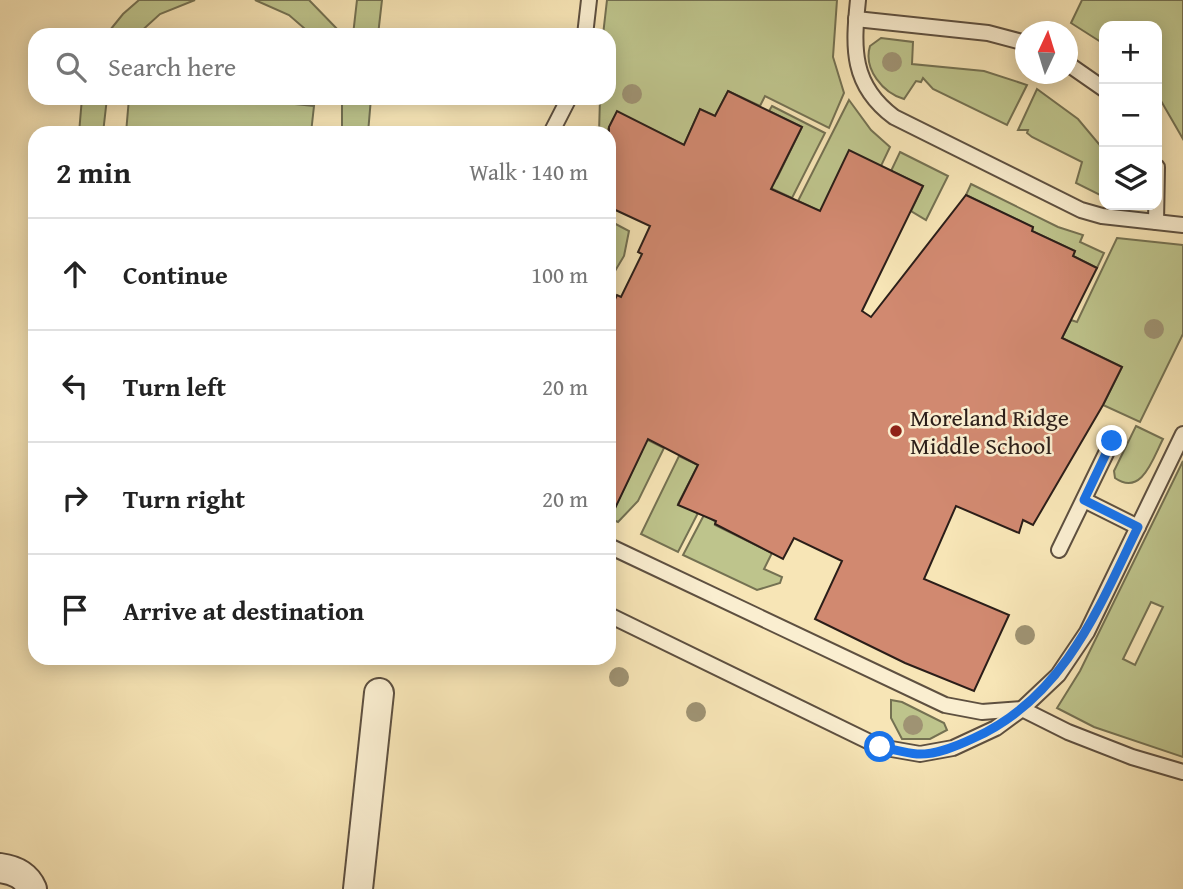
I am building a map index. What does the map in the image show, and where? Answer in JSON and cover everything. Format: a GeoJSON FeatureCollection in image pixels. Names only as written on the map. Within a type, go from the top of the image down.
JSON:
{"type":"FeatureCollection","features":[{"type":"Feature","properties":{"kind":"street"},"geometry":{"type":"LineString","coordinates":[[358,889],[379,693]]}},
{"type":"Feature","properties":{"kind":"street"},"geometry":{"type":"LineString","coordinates":[[0,868],[12,870],[27,878],[32,889]]}},
{"type":"Feature","properties":{"kind":"lane"},"geometry":{"type":"LineString","coordinates":[[586,28],[589,0]]}},
{"type":"Feature","properties":{"kind":"lane"},"geometry":{"type":"LineString","coordinates":[[858,0],[857,66],[878,104],[894,117],[1081,210],[1102,216],[1183,225]]}},
{"type":"Feature","properties":{"kind":"lane"},"geometry":{"type":"LineString","coordinates":[[856,19],[988,33],[1015,40]]}},
{"type":"Feature","properties":{"kind":"lane"},"geometry":{"type":"LineString","coordinates":[[1078,71],[1099,86]]}},
{"type":"Feature","properties":{"kind":"lane"},"geometry":{"type":"LineString","coordinates":[[555,126],[565,105]]}},
{"type":"Feature","properties":{"kind":"lane"},"geometry":{"type":"LineString","coordinates":[[1156,210],[1156,222]]}},
{"type":"Feature","properties":{"kind":"lane"},"geometry":{"type":"LineString","coordinates":[[616,618],[880,747],[920,754],[953,748],[996,728],[1022,709],[1058,675],[1087,632],[1183,434]]}},
{"type":"Feature","properties":{"kind":"lane"},"geometry":{"type":"LineString","coordinates":[[1059,550],[1112,441]]}},
{"type":"Feature","properties":{"kind":"lane"},"geometry":{"type":"LineString","coordinates":[[1084,500],[1138,527]]}},
{"type":"Feature","properties":{"kind":"lane"},"geometry":{"type":"LineString","coordinates":[[616,549],[945,705],[982,712],[1022,709],[1068,732],[1132,757],[1183,772]]}},
{"type":"Feature","properties":{"kind":"green space"},"geometry":{"type":"Polygon","coordinates":[[[139,0],[195,0],[160,14],[145,28],[112,28],[139,0]]]}},
{"type":"Feature","properties":{"kind":"green space"},"geometry":{"type":"Polygon","coordinates":[[[255,0],[309,0],[336,28],[304,28],[289,15],[255,0]]]}},
{"type":"Feature","properties":{"kind":"green space"},"geometry":{"type":"Polygon","coordinates":[[[357,0],[382,0],[379,28],[354,28],[357,0]]]}},
{"type":"Feature","properties":{"kind":"green space"},"geometry":{"type":"Polygon","coordinates":[[[607,0],[837,0],[833,57],[844,93],[829,128],[765,96],[760,106],[728,91],[715,116],[700,109],[684,145],[617,112],[610,126],[599,126],[600,105],[616,105],[616,28],[604,28],[607,0]]]}},
{"type":"Feature","properties":{"kind":"green space"},"geometry":{"type":"Polygon","coordinates":[[[1082,0],[1183,0],[1183,139],[1162,103],[1162,21],[1099,21],[1099,41],[1078,27],[1078,21],[1072,21],[1082,0]]]}},
{"type":"Feature","properties":{"kind":"green space"},"geometry":{"type":"Polygon","coordinates":[[[881,38],[913,42],[912,64],[984,71],[1015,81],[1015,84],[1027,85],[1007,125],[933,89],[923,78],[921,82],[916,81],[904,99],[896,96],[876,79],[869,63],[870,46],[881,38]]]}},
{"type":"Feature","properties":{"kind":"green space"},"geometry":{"type":"Polygon","coordinates":[[[1037,89],[1078,119],[1099,144],[1099,194],[1076,183],[1082,162],[1032,137],[1027,133],[1028,130],[1018,130],[1037,89]]]}},
{"type":"Feature","properties":{"kind":"green space"},"geometry":{"type":"Polygon","coordinates":[[[849,100],[871,130],[890,147],[881,166],[826,214],[798,201],[849,100]]]}},
{"type":"Feature","properties":{"kind":"green space"},"geometry":{"type":"Polygon","coordinates":[[[81,105],[106,105],[104,126],[80,126],[81,105]]]}},
{"type":"Feature","properties":{"kind":"green space"},"geometry":{"type":"Polygon","coordinates":[[[128,105],[314,106],[312,126],[127,126],[128,105]]]}},
{"type":"Feature","properties":{"kind":"green space"},"geometry":{"type":"Polygon","coordinates":[[[342,105],[370,105],[369,126],[342,126],[342,105]]]}},
{"type":"Feature","properties":{"kind":"green space"},"geometry":{"type":"Polygon","coordinates":[[[772,106],[825,133],[792,198],[766,186],[777,178],[802,127],[769,111],[772,106]]]}},
{"type":"Feature","properties":{"kind":"green space"},"geometry":{"type":"Polygon","coordinates":[[[900,152],[948,176],[926,220],[911,211],[923,186],[891,171],[900,152]]]}},
{"type":"Feature","properties":{"kind":"green space"},"geometry":{"type":"Polygon","coordinates":[[[971,184],[1058,227],[1083,235],[1080,242],[1104,253],[1097,268],[1073,256],[1075,251],[1032,231],[1033,227],[966,195],[971,184]]]}},
{"type":"Feature","properties":{"kind":"green space"},"geometry":{"type":"Polygon","coordinates":[[[616,224],[629,231],[624,256],[616,269],[616,224]]]}},
{"type":"Feature","properties":{"kind":"green space"},"geometry":{"type":"Polygon","coordinates":[[[1117,238],[1183,245],[1183,334],[1140,422],[1103,405],[1122,367],[1062,338],[1071,320],[1077,322],[1117,238]]]}},
{"type":"Feature","properties":{"kind":"green space"},"geometry":{"type":"Polygon","coordinates":[[[1136,426],[1163,439],[1145,473],[1132,483],[1124,483],[1115,478],[1114,471],[1136,426]]]}},
{"type":"Feature","properties":{"kind":"green space"},"geometry":{"type":"Polygon","coordinates":[[[642,437],[664,448],[638,501],[618,522],[616,500],[618,501],[642,451],[642,437]]]}},
{"type":"Feature","properties":{"kind":"green space"},"geometry":{"type":"Polygon","coordinates":[[[679,456],[698,465],[678,504],[698,513],[678,552],[641,534],[679,456]]]}},
{"type":"Feature","properties":{"kind":"green space"},"geometry":{"type":"Polygon","coordinates":[[[1183,461],[1183,757],[1094,727],[1057,708],[1080,671],[1183,461]],[[1151,602],[1123,659],[1135,665],[1163,607],[1151,602]]]}},
{"type":"Feature","properties":{"kind":"green space"},"geometry":{"type":"Polygon","coordinates":[[[704,515],[716,522],[715,525],[772,553],[764,569],[782,577],[780,583],[757,590],[683,555],[704,515]]]}},
{"type":"Feature","properties":{"kind":"green space"},"geometry":{"type":"Polygon","coordinates":[[[891,700],[902,702],[944,723],[947,730],[930,739],[902,739],[891,718],[891,700]]]}},
{"type":"Feature","properties":{"kind":"building","name":"Moreland Ridge Middle School"},"geometry":{"type":"Polygon","coordinates":[[[728,91],[802,127],[771,189],[820,211],[849,150],[923,186],[862,311],[871,317],[966,195],[1033,227],[1032,231],[1075,251],[1073,256],[1097,268],[1062,338],[1122,367],[1103,405],[1033,525],[1023,520],[1019,533],[956,506],[924,579],[1009,615],[974,691],[905,663],[815,619],[842,561],[794,538],[783,559],[715,524],[716,521],[678,505],[698,465],[648,439],[616,506],[616,297],[621,297],[642,254],[638,252],[650,226],[616,210],[616,126],[610,126],[617,111],[684,145],[700,109],[715,116],[728,91]]]}},
{"type":"Feature","properties":{"kind":"place","name":"Moreland Ridge Middle School"},"geometry":{"type":"Point","coordinates":[896,431]}},
{"type":"Feature","properties":{"kind":"route"},"geometry":{"type":"LineString","coordinates":[[880,747],[920,754],[953,748],[996,728],[1022,709],[1058,675],[1087,632],[1138,527],[1084,500],[1112,441]]}}]}
